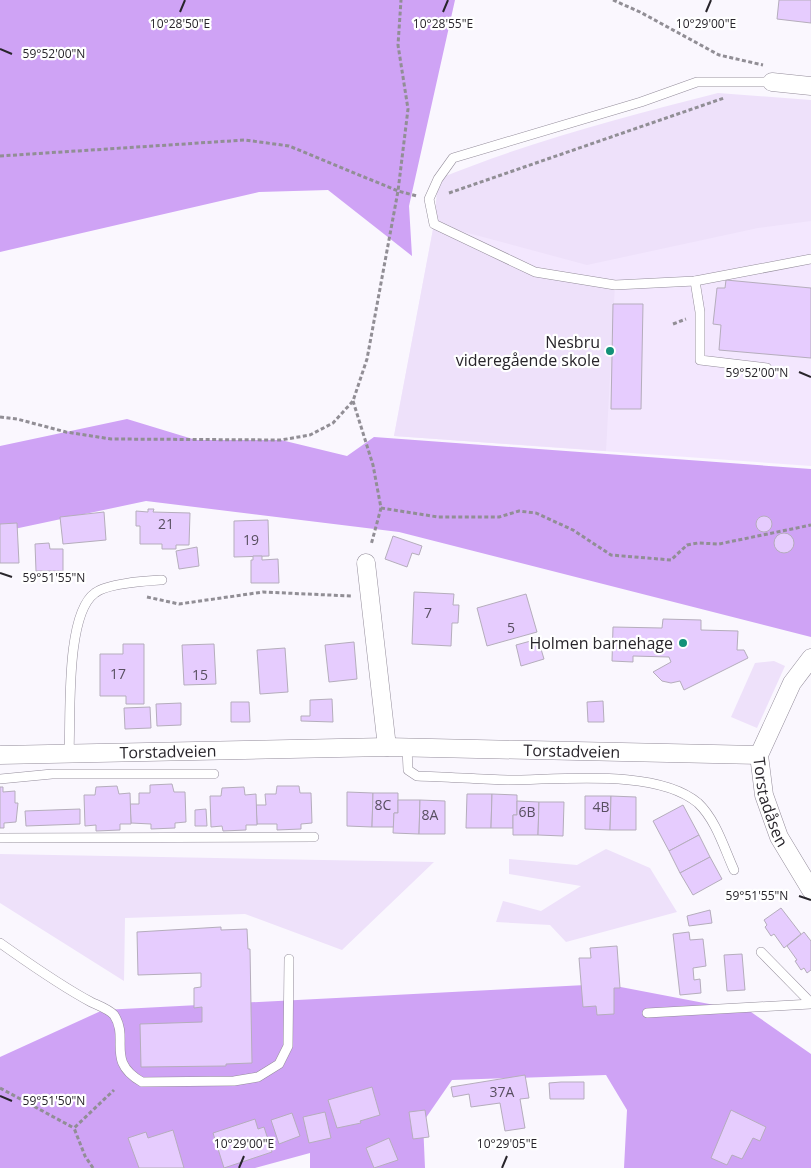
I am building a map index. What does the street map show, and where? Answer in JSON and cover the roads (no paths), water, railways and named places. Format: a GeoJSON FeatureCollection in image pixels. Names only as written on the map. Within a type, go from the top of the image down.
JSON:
{"type":"FeatureCollection","features":[{"type":"Feature","properties":{"kind":"street"},"geometry":{"type":"LineString","coordinates":[[772,82],[811,86]]}},
{"type":"Feature","properties":{"kind":"street"},"geometry":{"type":"LineString","coordinates":[[366,562],[386,747]]}},
{"type":"Feature","properties":{"kind":"street","name":"Torstadåsen"},"geometry":{"type":"LineString","coordinates":[[811,658],[792,683],[759,755],[764,795],[779,836],[811,890]]}},
{"type":"Feature","properties":{"kind":"street","name":"Torstadveien"},"geometry":{"type":"LineString","coordinates":[[0,755],[69,752],[407,747],[759,755]]}},
{"type":"Feature","properties":{"kind":"lane"},"geometry":{"type":"LineString","coordinates":[[772,82],[697,82],[641,102],[453,158],[438,179],[429,199],[434,224],[535,272],[615,285],[695,280],[811,258]]}},
{"type":"Feature","properties":{"kind":"lane"},"geometry":{"type":"LineString","coordinates":[[695,280],[700,312],[700,360],[767,368]]}},
{"type":"Feature","properties":{"kind":"lane"},"geometry":{"type":"LineString","coordinates":[[69,752],[73,639],[82,609],[95,592],[125,584],[162,580]]}},
{"type":"Feature","properties":{"kind":"lane"},"geometry":{"type":"LineString","coordinates":[[407,747],[408,770],[417,776],[627,780],[668,786],[688,796],[704,809],[734,870]]}},
{"type":"Feature","properties":{"kind":"lane"},"geometry":{"type":"LineString","coordinates":[[50,754],[52,774]]}},
{"type":"Feature","properties":{"kind":"lane"},"geometry":{"type":"LineString","coordinates":[[0,778],[52,774],[214,774]]}},
{"type":"Feature","properties":{"kind":"lane"},"geometry":{"type":"LineString","coordinates":[[0,838],[314,837]]}},
{"type":"Feature","properties":{"kind":"lane"},"geometry":{"type":"LineString","coordinates":[[0,943],[63,988],[113,1014],[117,1022],[121,1061],[130,1075],[142,1082],[234,1080],[258,1077],[279,1064],[288,1046],[289,959]]}},
{"type":"Feature","properties":{"kind":"lane"},"geometry":{"type":"LineString","coordinates":[[762,952],[811,1003]]}},
{"type":"Feature","properties":{"kind":"lane"},"geometry":{"type":"LineString","coordinates":[[647,1013],[811,1003]]}},
{"type":"Feature","properties":{"kind":"place","name":"Nesbru videregående skole"},"geometry":{"type":"Point","coordinates":[610,351]}},
{"type":"Feature","properties":{"kind":"place","name":"Holmen barnehage"},"geometry":{"type":"Point","coordinates":[683,643]}}]}
